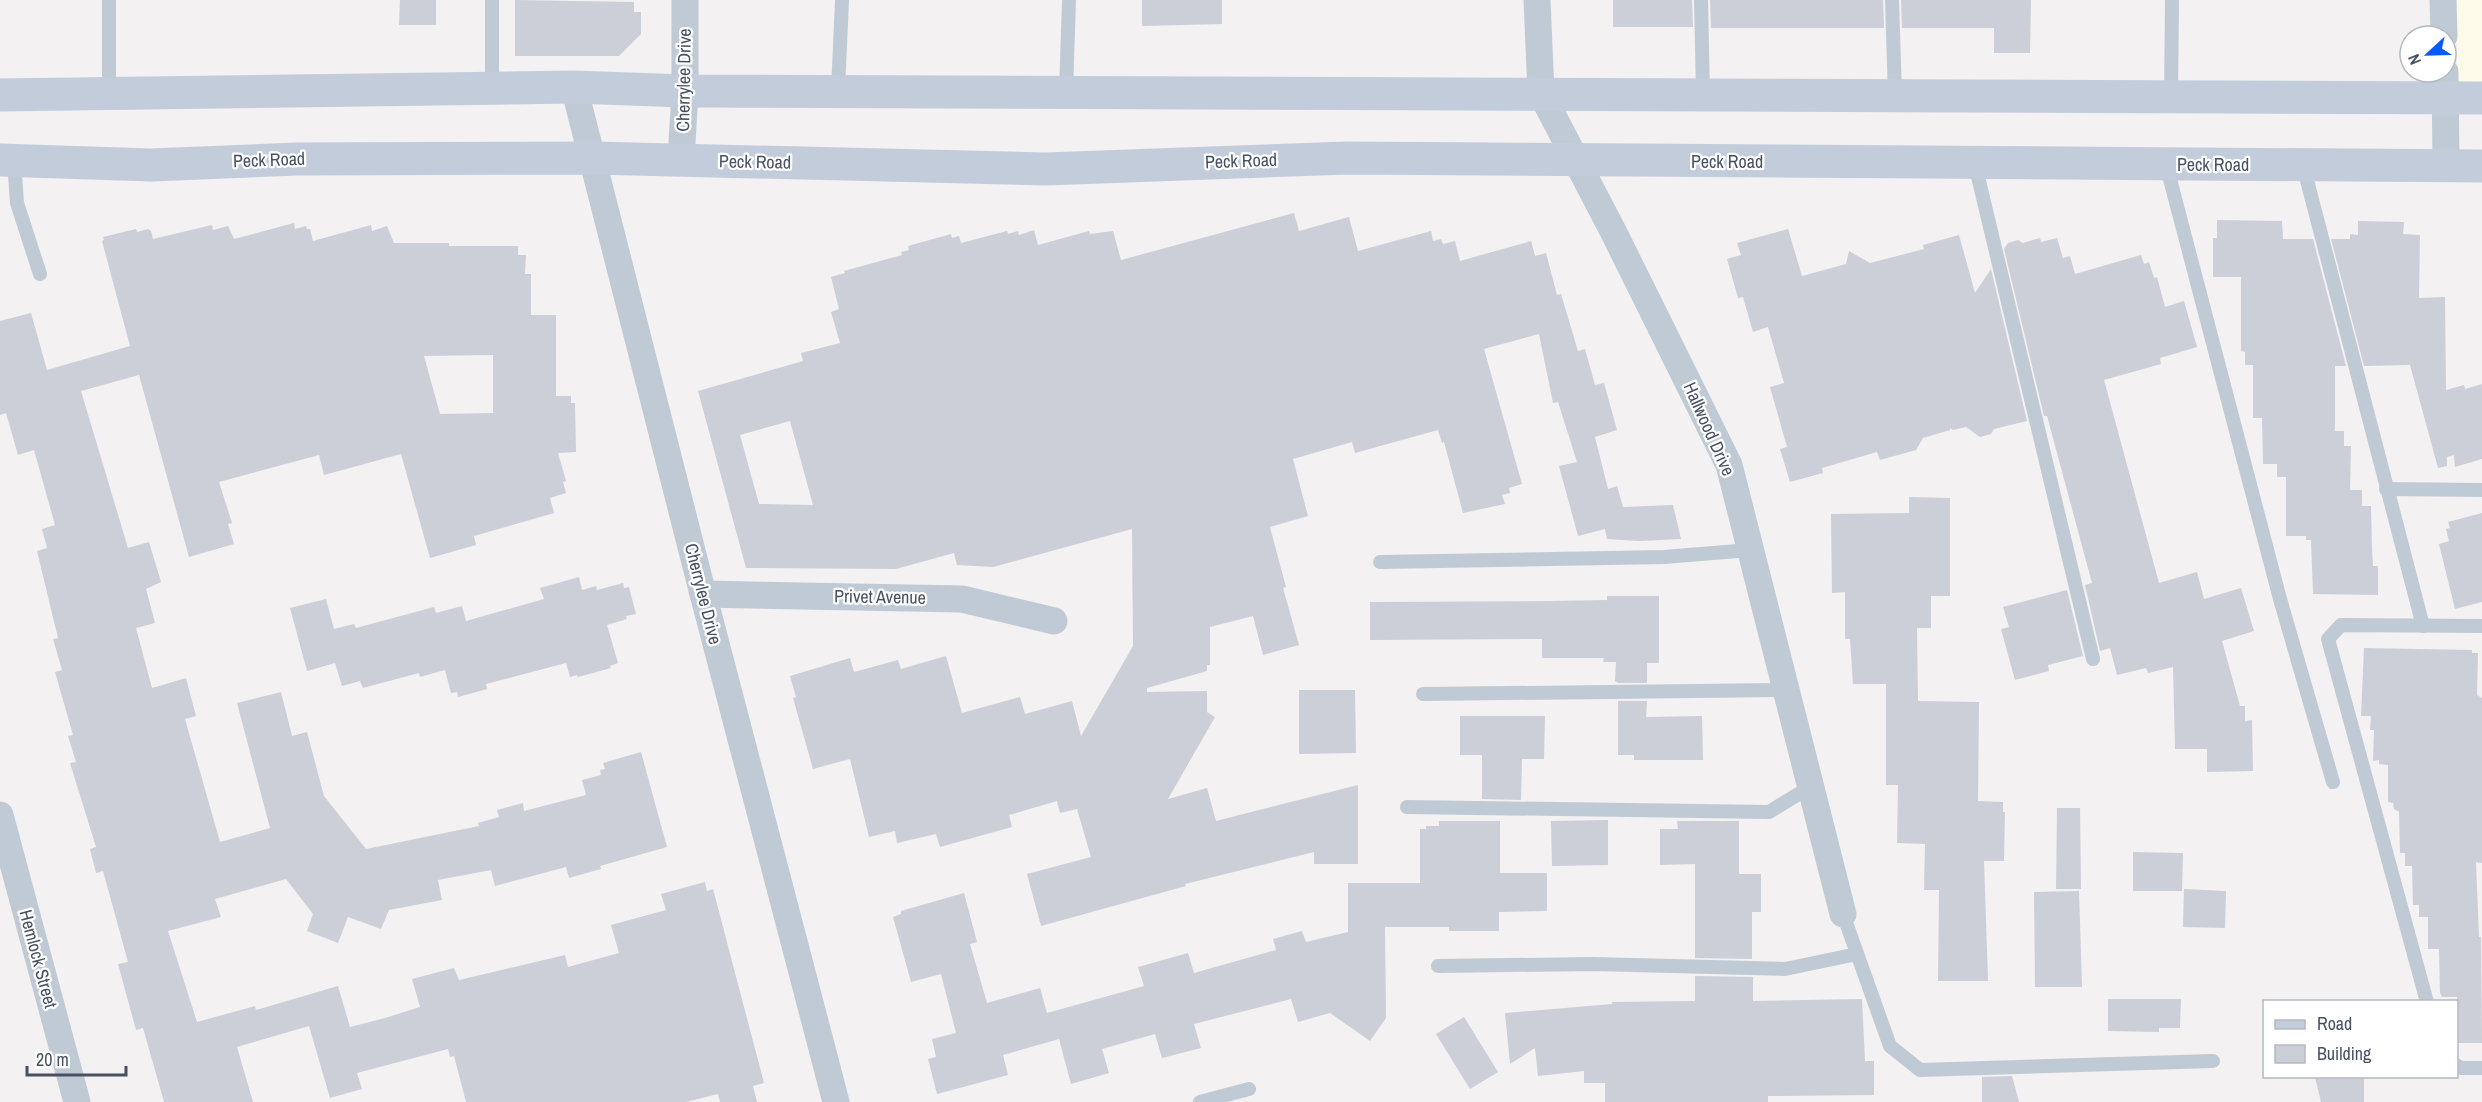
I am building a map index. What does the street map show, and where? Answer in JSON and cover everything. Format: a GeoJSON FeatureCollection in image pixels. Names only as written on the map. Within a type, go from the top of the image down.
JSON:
{"type":"FeatureCollection","features":[{"type":"Feature","properties":{"kind":"main road"},"geometry":{"type":"LineString","coordinates":[[0,95],[574,87],[685,91],[2171,97],[2446,85],[2482,98]]}},
{"type":"Feature","properties":{"kind":"main road","name":"Peck Road"},"geometry":{"type":"LineString","coordinates":[[7,160],[151,165],[297,159],[592,158],[1046,168],[1348,158],[2482,166]]}},
{"type":"Feature","properties":{"kind":"street","name":"Cherrylee Drive"},"geometry":{"type":"LineString","coordinates":[[681,160],[685,91],[685,0]]}},
{"type":"Feature","properties":{"kind":"street","name":"Hallwood Drive"},"geometry":{"type":"LineString","coordinates":[[1537,0],[1541,93],[1728,465],[1843,914]]}},
{"type":"Feature","properties":{"kind":"street"},"geometry":{"type":"LineString","coordinates":[[2444,0],[2444,24]]}},
{"type":"Feature","properties":{"kind":"street"},"geometry":{"type":"LineString","coordinates":[[2446,85],[2446,166]]}},
{"type":"Feature","properties":{"kind":"street","name":"Cherrylee Drive"},"geometry":{"type":"LineString","coordinates":[[574,87],[834,1102]]}},
{"type":"Feature","properties":{"kind":"street","name":"Privet Avenue"},"geometry":{"type":"LineString","coordinates":[[703,594],[962,599],[1054,621]]}},
{"type":"Feature","properties":{"kind":"street","name":"Hemlock Street"},"geometry":{"type":"LineString","coordinates":[[0,816],[77,1102]]}},
{"type":"Feature","properties":{"kind":"lane"},"geometry":{"type":"LineString","coordinates":[[109,0],[110,94]]}},
{"type":"Feature","properties":{"kind":"lane"},"geometry":{"type":"LineString","coordinates":[[492,0],[492,89]]}},
{"type":"Feature","properties":{"kind":"lane"},"geometry":{"type":"LineString","coordinates":[[838,91],[842,0]]}},
{"type":"Feature","properties":{"kind":"lane"},"geometry":{"type":"LineString","coordinates":[[1066,92],[1069,0]]}},
{"type":"Feature","properties":{"kind":"lane"},"geometry":{"type":"LineString","coordinates":[[1701,0],[1702,94]]}},
{"type":"Feature","properties":{"kind":"lane"},"geometry":{"type":"LineString","coordinates":[[1892,0],[1895,95]]}},
{"type":"Feature","properties":{"kind":"lane"},"geometry":{"type":"LineString","coordinates":[[2171,97],[2172,0]]}},
{"type":"Feature","properties":{"kind":"lane"},"geometry":{"type":"LineString","coordinates":[[7,160],[16,203],[40,274]]}},
{"type":"Feature","properties":{"kind":"lane"},"geometry":{"type":"LineString","coordinates":[[1975,164],[2093,659]]}},
{"type":"Feature","properties":{"kind":"lane"},"geometry":{"type":"LineString","coordinates":[[2166,164],[2277,587],[2333,782]]}},
{"type":"Feature","properties":{"kind":"lane"},"geometry":{"type":"LineString","coordinates":[[2303,165],[2423,626]]}},
{"type":"Feature","properties":{"kind":"lane"},"geometry":{"type":"LineString","coordinates":[[2386,489],[2482,489]]}},
{"type":"Feature","properties":{"kind":"lane"},"geometry":{"type":"LineString","coordinates":[[1380,562],[1664,557],[1750,550]]}},
{"type":"Feature","properties":{"kind":"lane"},"geometry":{"type":"LineString","coordinates":[[2426,1000],[2328,639],[2341,625],[2482,626]]}},
{"type":"Feature","properties":{"kind":"lane"},"geometry":{"type":"LineString","coordinates":[[1423,694],[1786,690]]}},
{"type":"Feature","properties":{"kind":"lane"},"geometry":{"type":"LineString","coordinates":[[1407,807],[1769,812],[1810,787]]}},
{"type":"Feature","properties":{"kind":"lane"},"geometry":{"type":"LineString","coordinates":[[1843,914],[1890,1046],[1920,1070],[2213,1061]]}},
{"type":"Feature","properties":{"kind":"lane"},"geometry":{"type":"LineString","coordinates":[[1438,966],[1593,964],[1785,969],[1857,954]]}},
{"type":"Feature","properties":{"kind":"lane"},"geometry":{"type":"LineString","coordinates":[[2458,1066],[2461,1068],[2482,1068]]}},
{"type":"Feature","properties":{"kind":"lane"},"geometry":{"type":"LineString","coordinates":[[1200,1102],[1249,1089]]}},
{"type":"Feature","properties":{"kind":"shaded area"},"geometry":{"type":"Polygon","coordinates":[[[2457,0],[2482,0],[2482,88],[2457,88],[2457,0]]]}},
{"type":"Feature","properties":{"kind":"building"},"geometry":{"type":"Polygon","coordinates":[[[400,0],[436,0],[436,25],[399,25],[400,0]]]}},
{"type":"Feature","properties":{"kind":"building"},"geometry":{"type":"Polygon","coordinates":[[[515,0],[634,2],[634,12],[641,12],[641,34],[619,56],[515,56],[515,0]]]}},
{"type":"Feature","properties":{"kind":"building"},"geometry":{"type":"Polygon","coordinates":[[[1142,0],[1222,0],[1222,24],[1142,26],[1142,0]]]}},
{"type":"Feature","properties":{"kind":"building"},"geometry":{"type":"Polygon","coordinates":[[[1613,0],[1692,0],[1693,27],[1613,27],[1613,0]]]}},
{"type":"Feature","properties":{"kind":"building"},"geometry":{"type":"Polygon","coordinates":[[[1710,0],[1883,0],[1884,28],[1711,28],[1710,0]]]}},
{"type":"Feature","properties":{"kind":"building"},"geometry":{"type":"Polygon","coordinates":[[[1901,0],[2031,0],[2030,53],[1994,53],[1994,28],[1902,28],[1901,0]]]}},
{"type":"Feature","properties":{"kind":"building"},"geometry":{"type":"Polygon","coordinates":[[[1294,213],[1299,231],[1349,217],[1358,251],[1431,231],[1433,241],[1441,239],[1443,244],[1455,241],[1460,261],[1531,241],[1535,256],[1546,253],[1557,295],[1561,294],[1578,351],[1585,349],[1595,385],[1604,383],[1617,430],[1595,437],[1608,489],[1617,486],[1623,507],[1673,505],[1681,539],[1639,541],[1607,539],[1605,529],[1578,536],[1559,466],[1577,462],[1558,402],[1553,403],[1539,334],[1484,349],[1522,484],[1509,488],[1510,493],[1502,495],[1505,504],[1463,513],[1444,442],[1442,443],[1438,430],[1355,453],[1352,442],[1293,459],[1308,516],[1270,527],[1286,587],[1283,588],[1299,645],[1263,655],[1253,616],[1210,627],[1210,665],[1207,665],[1207,671],[1147,688],[1147,692],[1207,691],[1207,712],[1215,717],[1168,799],[1207,788],[1216,821],[1358,785],[1358,864],[1314,864],[1314,852],[1185,884],[1186,886],[1041,926],[1027,874],[1091,857],[1077,809],[1060,813],[1057,801],[1009,815],[1012,827],[940,847],[936,834],[897,843],[895,831],[869,837],[850,759],[813,769],[793,698],[796,697],[790,676],[850,658],[854,672],[898,660],[901,669],[946,656],[962,713],[1020,697],[1025,714],[1072,701],[1081,736],[1133,646],[1132,529],[993,567],[957,565],[954,553],[896,569],[746,568],[698,391],[803,361],[801,353],[840,343],[831,312],[839,309],[831,277],[845,273],[844,271],[902,255],[901,252],[909,250],[908,246],[951,234],[952,238],[959,236],[961,243],[1007,231],[1008,234],[1018,231],[1019,235],[1034,230],[1038,245],[1089,231],[1090,234],[1113,231],[1121,260],[1294,213]],[[790,421],[740,435],[759,504],[813,505],[790,421]]]}},
{"type":"Feature","properties":{"kind":"building"},"geometry":{"type":"Polygon","coordinates":[[[2217,220],[2282,221],[2283,239],[2313,239],[2346,366],[2335,366],[2335,431],[2344,431],[2344,446],[2351,446],[2350,490],[2362,490],[2362,506],[2371,506],[2373,566],[2378,566],[2378,595],[2313,594],[2311,540],[2306,540],[2306,536],[2286,536],[2286,477],[2277,477],[2277,464],[2263,464],[2262,418],[2253,418],[2253,365],[2245,365],[2245,352],[2241,351],[2241,277],[2213,277],[2213,238],[2217,238],[2217,220]]]}},
{"type":"Feature","properties":{"kind":"building"},"geometry":{"type":"Polygon","coordinates":[[[2358,221],[2404,222],[2403,234],[2420,235],[2419,298],[2445,297],[2446,390],[2464,385],[2465,389],[2482,384],[2482,459],[2455,467],[2454,455],[2447,457],[2447,466],[2438,468],[2410,365],[2364,366],[2331,239],[2350,239],[2350,234],[2358,235],[2358,221]]]}},
{"type":"Feature","properties":{"kind":"building"},"geometry":{"type":"Polygon","coordinates":[[[294,223],[295,229],[306,226],[310,229],[313,241],[371,225],[372,231],[387,226],[394,243],[518,246],[518,255],[526,255],[525,274],[531,274],[531,315],[556,315],[556,396],[571,396],[571,403],[575,403],[576,452],[558,453],[566,481],[563,482],[566,493],[550,498],[554,513],[474,536],[476,545],[430,558],[401,454],[324,475],[319,455],[219,482],[232,523],[228,524],[234,544],[189,557],[139,375],[81,391],[128,548],[149,542],[161,582],[146,589],[155,623],[136,628],[152,688],[186,678],[196,716],[185,719],[220,842],[270,828],[237,703],[281,692],[292,736],[307,732],[324,796],[366,849],[479,826],[478,823],[499,817],[497,810],[523,803],[524,811],[586,795],[582,780],[601,775],[600,770],[605,769],[603,763],[641,752],[667,847],[600,866],[601,869],[569,878],[566,867],[495,886],[491,870],[438,880],[442,900],[389,910],[381,929],[348,917],[338,943],[307,931],[313,914],[286,879],[215,899],[221,917],[168,931],[197,1022],[255,1006],[256,1010],[338,986],[350,1027],[385,1018],[420,1007],[412,979],[454,968],[459,980],[565,955],[568,967],[619,953],[611,925],[666,910],[661,894],[705,882],[707,891],[713,889],[764,1083],[753,1086],[757,1102],[720,1102],[718,1094],[686,1102],[466,1102],[454,1056],[450,1057],[448,1049],[357,1073],[362,1089],[330,1098],[309,1026],[237,1047],[253,1102],[164,1102],[143,1028],[136,1030],[118,964],[128,962],[103,871],[96,873],[90,849],[96,847],[70,763],[76,762],[68,736],[73,735],[55,672],[62,670],[53,639],[58,638],[37,551],[47,548],[42,529],[55,525],[34,450],[18,455],[6,413],[0,415],[0,321],[31,313],[47,370],[130,346],[102,241],[103,237],[136,229],[137,232],[148,229],[153,239],[212,225],[213,230],[228,226],[234,239],[294,223]],[[493,355],[424,356],[440,414],[493,413],[493,355]]]}},
{"type":"Feature","properties":{"kind":"building"},"geometry":{"type":"Polygon","coordinates":[[[1788,229],[1802,276],[1846,264],[1849,251],[1870,263],[1924,249],[1923,245],[1959,235],[1975,293],[1991,269],[2027,421],[1994,429],[1991,434],[1980,437],[1966,427],[1953,430],[1950,428],[1950,430],[1923,438],[1916,450],[1880,460],[1877,452],[1822,468],[1823,473],[1790,482],[1780,449],[1787,447],[1770,387],[1784,383],[1768,327],[1753,332],[1743,297],[1738,298],[1727,259],[1741,255],[1737,243],[1788,229]]]}},
{"type":"Feature","properties":{"kind":"building"},"geometry":{"type":"Polygon","coordinates":[[[2040,238],[2041,242],[2057,238],[2063,258],[2070,256],[2075,274],[2141,255],[2144,264],[2149,262],[2154,278],[2157,277],[2165,307],[2184,301],[2197,347],[2160,358],[2161,364],[2104,380],[2159,583],[2197,572],[2204,599],[2241,588],[2254,631],[2222,641],[2240,706],[2245,706],[2245,721],[2252,720],[2253,771],[2207,772],[2207,749],[2175,749],[2173,667],[2148,673],[2146,668],[2117,675],[2110,648],[2100,651],[2085,585],[2092,583],[2047,416],[2044,416],[2004,249],[2008,243],[2018,240],[2023,243],[2040,238]]]}},
{"type":"Feature","properties":{"kind":"building"},"geometry":{"type":"Polygon","coordinates":[[[1909,497],[1950,498],[1950,596],[1931,596],[1931,628],[1917,628],[1918,701],[1979,702],[1978,801],[2003,802],[2003,812],[2005,812],[2004,861],[1984,861],[1988,981],[1938,981],[1939,890],[1924,890],[1925,844],[1897,843],[1898,785],[1886,785],[1886,684],[1853,684],[1850,639],[1845,639],[1845,592],[1832,593],[1831,514],[1909,513],[1909,497]]]}},
{"type":"Feature","properties":{"kind":"building"},"geometry":{"type":"Polygon","coordinates":[[[2482,513],[2482,602],[2455,609],[2439,544],[2449,541],[2446,529],[2450,528],[2448,522],[2482,513]]]}},
{"type":"Feature","properties":{"kind":"building"},"geometry":{"type":"Polygon","coordinates":[[[579,577],[582,590],[596,586],[597,590],[623,583],[624,588],[629,587],[636,614],[607,625],[618,663],[610,666],[611,668],[570,677],[566,663],[486,684],[487,689],[458,697],[457,692],[451,693],[445,670],[420,677],[419,673],[363,688],[360,681],[342,686],[335,663],[307,671],[290,608],[326,599],[334,629],[354,624],[356,628],[434,607],[436,613],[462,606],[466,621],[544,599],[540,588],[579,577]]]}},
{"type":"Feature","properties":{"kind":"building"},"geometry":{"type":"Polygon","coordinates":[[[2067,590],[2083,656],[2048,665],[2049,671],[2015,680],[2001,629],[2009,627],[2003,607],[2067,590]]]}},
{"type":"Feature","properties":{"kind":"building"},"geometry":{"type":"Polygon","coordinates":[[[1607,596],[1659,596],[1659,663],[1647,663],[1647,683],[1618,683],[1615,681],[1616,662],[1603,662],[1604,658],[1542,658],[1542,639],[1370,640],[1370,602],[1607,600],[1607,596]]]}},
{"type":"Feature","properties":{"kind":"building"},"geometry":{"type":"Polygon","coordinates":[[[2364,648],[2472,650],[2472,653],[2478,653],[2477,695],[2482,698],[2482,863],[2476,862],[2479,937],[2481,937],[2482,1043],[2458,1043],[2458,1000],[2457,997],[2442,997],[2440,993],[2439,949],[2428,949],[2428,917],[2419,917],[2419,905],[2413,905],[2412,866],[2405,866],[2405,853],[2400,853],[2399,812],[2394,809],[2393,803],[2388,802],[2388,765],[2379,764],[2379,760],[2373,761],[2374,730],[2370,730],[2371,716],[2361,716],[2364,648]]]}},
{"type":"Feature","properties":{"kind":"building"},"geometry":{"type":"Polygon","coordinates":[[[1299,690],[1355,690],[1356,753],[1299,754],[1299,690]]]}},
{"type":"Feature","properties":{"kind":"building"},"geometry":{"type":"Polygon","coordinates":[[[1618,701],[1647,701],[1646,717],[1702,716],[1703,760],[1634,760],[1634,755],[1618,755],[1618,701]]]}},
{"type":"Feature","properties":{"kind":"building"},"geometry":{"type":"Polygon","coordinates":[[[1460,716],[1545,716],[1544,759],[1522,759],[1521,800],[1482,799],[1482,755],[1460,755],[1460,716]]]}},
{"type":"Feature","properties":{"kind":"building"},"geometry":{"type":"Polygon","coordinates":[[[2057,808],[2080,808],[2081,889],[2056,889],[2057,808]]]}},
{"type":"Feature","properties":{"kind":"building"},"geometry":{"type":"Polygon","coordinates":[[[1608,820],[1608,865],[1552,866],[1551,821],[1608,820]]]}},
{"type":"Feature","properties":{"kind":"building"},"geometry":{"type":"Polygon","coordinates":[[[1439,821],[1500,821],[1500,873],[1547,873],[1547,911],[1499,912],[1499,931],[1449,931],[1449,927],[1385,927],[1386,1018],[1370,1041],[1330,1013],[1298,1022],[1291,999],[1194,1024],[1201,1048],[1162,1058],[1155,1034],[1102,1049],[1109,1073],[1071,1084],[1059,1039],[1003,1055],[1008,1075],[937,1094],[928,1059],[936,1057],[932,1039],[956,1033],[941,974],[911,982],[893,917],[901,914],[901,911],[964,893],[977,942],[970,944],[987,1003],[1040,988],[1047,1013],[1144,986],[1138,967],[1188,953],[1194,973],[1276,950],[1273,939],[1302,931],[1306,942],[1348,932],[1348,883],[1420,883],[1420,829],[1426,829],[1426,826],[1439,826],[1439,821]]]}},
{"type":"Feature","properties":{"kind":"building"},"geometry":{"type":"Polygon","coordinates":[[[1677,821],[1739,821],[1739,874],[1761,874],[1761,912],[1752,912],[1752,959],[1695,958],[1695,864],[1660,865],[1660,829],[1678,829],[1677,821]]]}},
{"type":"Feature","properties":{"kind":"building"},"geometry":{"type":"Polygon","coordinates":[[[2133,852],[2183,853],[2182,891],[2133,891],[2133,852]]]}},
{"type":"Feature","properties":{"kind":"building"},"geometry":{"type":"Polygon","coordinates":[[[2184,889],[2226,891],[2225,928],[2183,927],[2184,889]]]}},
{"type":"Feature","properties":{"kind":"building"},"geometry":{"type":"Polygon","coordinates":[[[2079,891],[2082,987],[2035,987],[2034,892],[2079,891]]]}},
{"type":"Feature","properties":{"kind":"building"},"geometry":{"type":"Polygon","coordinates":[[[1695,976],[1753,977],[1753,1001],[1862,999],[1865,1061],[1874,1061],[1874,1095],[1768,1096],[1768,1102],[1605,1102],[1605,1083],[1584,1083],[1584,1071],[1538,1076],[1535,1048],[1510,1064],[1505,1013],[1612,1004],[1612,1002],[1695,1001],[1695,976]]]}},
{"type":"Feature","properties":{"kind":"building"},"geometry":{"type":"Polygon","coordinates":[[[2108,999],[2181,999],[2180,1028],[2159,1028],[2159,1032],[2108,1031],[2108,999]]]}},
{"type":"Feature","properties":{"kind":"building"},"geometry":{"type":"Polygon","coordinates":[[[1464,1017],[1498,1072],[1470,1089],[1436,1034],[1464,1017]]]}},
{"type":"Feature","properties":{"kind":"building"},"geometry":{"type":"Polygon","coordinates":[[[2012,1076],[2019,1102],[1982,1102],[1982,1077],[2012,1076]]]}},
{"type":"Feature","properties":{"kind":"building"},"geometry":{"type":"Polygon","coordinates":[[[2315,1078],[2364,1078],[2364,1102],[2321,1102],[2315,1078]]]}}]}
